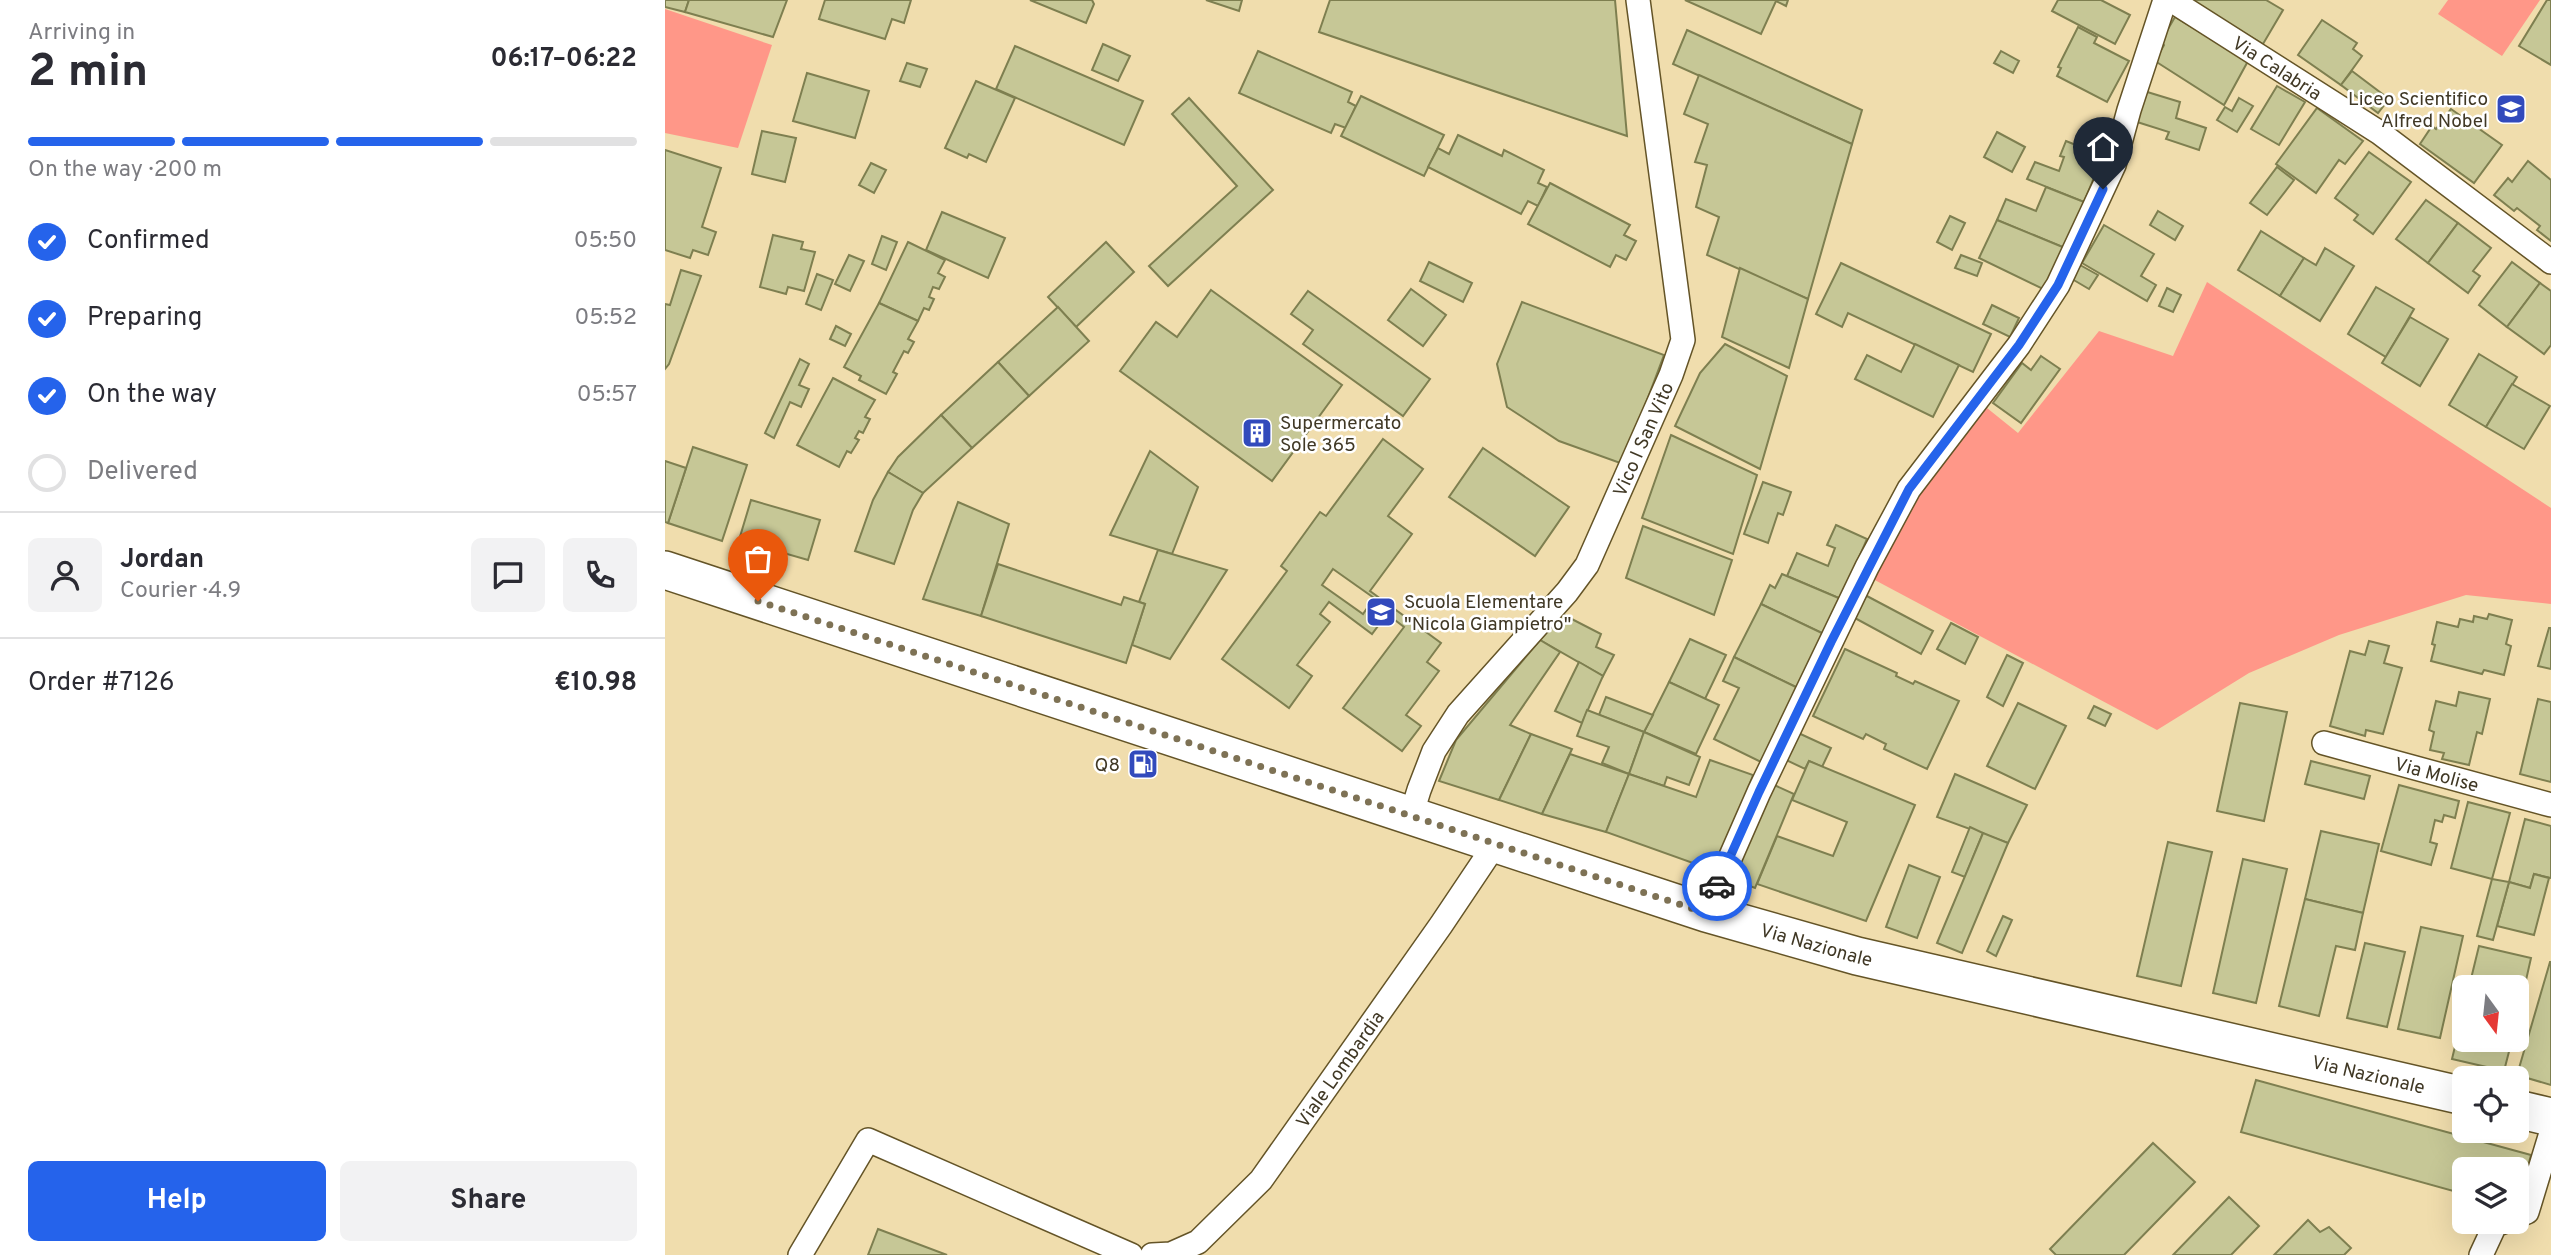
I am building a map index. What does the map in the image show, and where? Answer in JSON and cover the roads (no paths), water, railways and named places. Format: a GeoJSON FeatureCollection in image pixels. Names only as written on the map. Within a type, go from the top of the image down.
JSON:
{"type":"FeatureCollection","features":[{"type":"Feature","properties":{"kind":"main road","name":"Via Nazionale"},"geometry":{"type":"LineString","coordinates":[[665,570],[1706,913],[1857,956],[2452,1093]]}},
{"type":"Feature","properties":{"kind":"main road"},"geometry":{"type":"LineString","coordinates":[[2529,1112],[2551,1117]]}},
{"type":"Feature","properties":{"kind":"street","name":"Vico I San Vito"},"geometry":{"type":"LineString","coordinates":[[1411,816],[1434,751],[1458,714],[1567,592],[1587,565],[1671,375],[1683,340],[1638,0]]}},
{"type":"Feature","properties":{"kind":"street"},"geometry":{"type":"LineString","coordinates":[[1706,913],[1771,767],[1867,567],[1909,489],[2019,345],[2058,285],[2114,165],[2165,0]]}},
{"type":"Feature","properties":{"kind":"street","name":"Via Calabria"},"geometry":{"type":"LineString","coordinates":[[2171,0],[2380,133],[2551,262]]}},
{"type":"Feature","properties":{"kind":"street","name":"Via Molise"},"geometry":{"type":"LineString","coordinates":[[2324,743],[2551,805]]}},
{"type":"Feature","properties":{"kind":"street","name":"Viale Lombardia"},"geometry":{"type":"LineString","coordinates":[[1151,1255],[1171,1254],[1198,1242],[1261,1180],[1496,843]]}},
{"type":"Feature","properties":{"kind":"street"},"geometry":{"type":"LineString","coordinates":[[2529,1205],[2551,1133]]}},
{"type":"Feature","properties":{"kind":"street"},"geometry":{"type":"LineString","coordinates":[[800,1255],[868,1140],[1131,1255]]}},
{"type":"Feature","properties":{"kind":"street"},"geometry":{"type":"LineString","coordinates":[[2481,1255],[2491,1234]]}},
{"type":"Feature","properties":{"kind":"place","name":"Liceo Scientifico Alfred Nobel"},"geometry":{"type":"Point","coordinates":[2511,109]}},
{"type":"Feature","properties":{"kind":"place","name":"Supermercato Sole 365"},"geometry":{"type":"Point","coordinates":[1257,433]}},
{"type":"Feature","properties":{"kind":"place","name":"Scuola Elementare \"Nicola Giampietro\""},"geometry":{"type":"Point","coordinates":[1381,612]}},
{"type":"Feature","properties":{"kind":"place","name":"Q8"},"geometry":{"type":"Point","coordinates":[1143,764]}}]}
